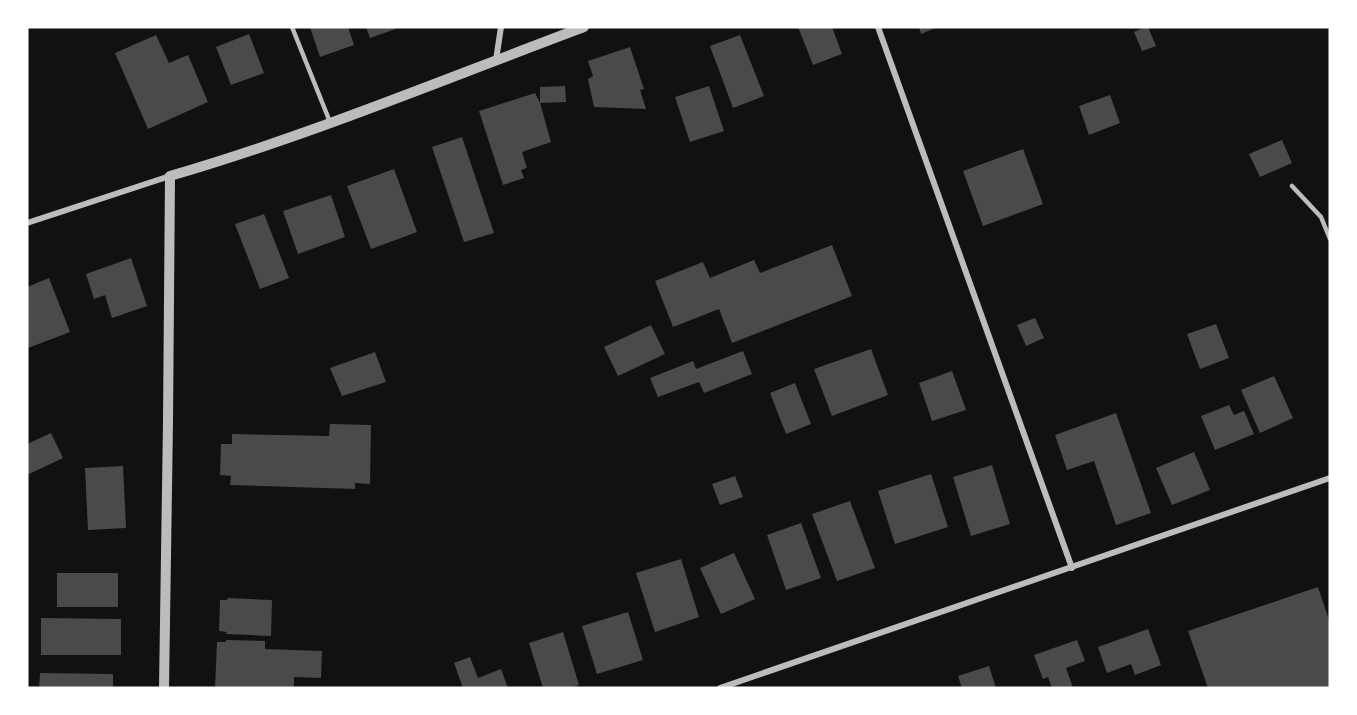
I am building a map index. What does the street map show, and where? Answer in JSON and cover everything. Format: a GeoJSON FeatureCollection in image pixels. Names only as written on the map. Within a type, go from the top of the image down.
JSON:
{"type":"FeatureCollection","features":[{"type":"Feature","properties":{"kind":"street"},"geometry":{"type":"LineString","coordinates":[[496,61],[501,27]]}},
{"type":"Feature","properties":{"kind":"street"},"geometry":{"type":"LineString","coordinates":[[27,223],[330,122],[584,27]]}},
{"type":"Feature","properties":{"kind":"street"},"geometry":{"type":"LineString","coordinates":[[878,27],[1072,568]]}},
{"type":"Feature","properties":{"kind":"street"},"geometry":{"type":"LineString","coordinates":[[164,688],[170,176]]}},
{"type":"Feature","properties":{"kind":"street"},"geometry":{"type":"LineString","coordinates":[[720,688],[1330,478]]}},
{"type":"Feature","properties":{"kind":"lane"},"geometry":{"type":"LineString","coordinates":[[292,27],[330,122]]}},
{"type":"Feature","properties":{"kind":"lane"},"geometry":{"type":"LineString","coordinates":[[1292,186],[1322,217],[1330,239]]}},
{"type":"Feature","properties":{"kind":"building"},"geometry":{"type":"Polygon","coordinates":[[[310,27],[348,27],[354,45],[320,57],[310,27]]]}},
{"type":"Feature","properties":{"kind":"building"},"geometry":{"type":"Polygon","coordinates":[[[366,27],[401,27],[370,38],[366,27]]]}},
{"type":"Feature","properties":{"kind":"building"},"geometry":{"type":"Polygon","coordinates":[[[798,27],[832,27],[842,54],[813,65],[798,27]]]}},
{"type":"Feature","properties":{"kind":"building"},"geometry":{"type":"Polygon","coordinates":[[[919,27],[938,27],[921,34],[919,27]]]}},
{"type":"Feature","properties":{"kind":"building"},"geometry":{"type":"Polygon","coordinates":[[[1148,27],[1156,46],[1142,51],[1134,32],[1148,27]]]}},
{"type":"Feature","properties":{"kind":"building"},"geometry":{"type":"Polygon","coordinates":[[[249,34],[264,73],[231,85],[216,47],[249,34]]]}},
{"type":"Feature","properties":{"kind":"building"},"geometry":{"type":"Polygon","coordinates":[[[156,35],[169,63],[188,55],[208,102],[148,129],[115,53],[156,35]]]}},
{"type":"Feature","properties":{"kind":"building"},"geometry":{"type":"Polygon","coordinates":[[[740,35],[764,96],[733,108],[710,46],[740,35]]]}},
{"type":"Feature","properties":{"kind":"building"},"geometry":{"type":"Polygon","coordinates":[[[630,47],[644,89],[640,90],[646,109],[594,107],[588,79],[593,76],[588,61],[630,47]]]}},
{"type":"Feature","properties":{"kind":"building"},"geometry":{"type":"Polygon","coordinates":[[[565,86],[566,102],[540,103],[540,87],[565,86]]]}},
{"type":"Feature","properties":{"kind":"building"},"geometry":{"type":"Polygon","coordinates":[[[709,86],[724,131],[690,142],[675,97],[709,86]]]}},
{"type":"Feature","properties":{"kind":"building"},"geometry":{"type":"Polygon","coordinates":[[[535,93],[551,142],[522,152],[527,168],[521,170],[524,178],[503,185],[479,111],[535,93]]]}},
{"type":"Feature","properties":{"kind":"building"},"geometry":{"type":"Polygon","coordinates":[[[1110,95],[1120,123],[1089,135],[1079,106],[1110,95]]]}},
{"type":"Feature","properties":{"kind":"building"},"geometry":{"type":"Polygon","coordinates":[[[462,137],[494,233],[464,242],[432,147],[462,137]]]}},
{"type":"Feature","properties":{"kind":"building"},"geometry":{"type":"Polygon","coordinates":[[[1282,140],[1292,163],[1260,177],[1249,154],[1282,140]]]}},
{"type":"Feature","properties":{"kind":"building"},"geometry":{"type":"Polygon","coordinates":[[[1023,149],[1043,204],[983,226],[963,171],[1023,149]]]}},
{"type":"Feature","properties":{"kind":"building"},"geometry":{"type":"Polygon","coordinates":[[[394,169],[417,232],[371,249],[347,186],[394,169]]]}},
{"type":"Feature","properties":{"kind":"building"},"geometry":{"type":"Polygon","coordinates":[[[331,195],[345,237],[298,254],[283,211],[331,195]]]}},
{"type":"Feature","properties":{"kind":"building"},"geometry":{"type":"Polygon","coordinates":[[[264,214],[289,278],[260,289],[235,224],[264,214]]]}},
{"type":"Feature","properties":{"kind":"building"},"geometry":{"type":"Polygon","coordinates":[[[832,245],[852,296],[732,343],[719,309],[673,327],[655,281],[703,262],[710,278],[754,260],[760,273],[832,245]]]}},
{"type":"Feature","properties":{"kind":"building"},"geometry":{"type":"Polygon","coordinates":[[[131,258],[147,306],[112,318],[105,295],[94,299],[86,274],[131,258]]]}},
{"type":"Feature","properties":{"kind":"building"},"geometry":{"type":"Polygon","coordinates":[[[49,278],[70,332],[28,348],[27,287],[49,278]]]}},
{"type":"Feature","properties":{"kind":"building"},"geometry":{"type":"Polygon","coordinates":[[[1035,318],[1044,338],[1026,346],[1017,325],[1035,318]]]}},
{"type":"Feature","properties":{"kind":"building"},"geometry":{"type":"Polygon","coordinates":[[[1216,324],[1229,358],[1200,369],[1187,334],[1216,324]]]}},
{"type":"Feature","properties":{"kind":"building"},"geometry":{"type":"Polygon","coordinates":[[[651,325],[665,354],[618,376],[604,347],[651,325]]]}},
{"type":"Feature","properties":{"kind":"building"},"geometry":{"type":"Polygon","coordinates":[[[871,349],[888,395],[832,416],[814,369],[871,349]]]}},
{"type":"Feature","properties":{"kind":"building"},"geometry":{"type":"Polygon","coordinates":[[[743,351],[752,374],[704,393],[699,382],[658,397],[650,378],[693,361],[696,369],[743,351]]]}},
{"type":"Feature","properties":{"kind":"building"},"geometry":{"type":"Polygon","coordinates":[[[375,352],[386,382],[342,396],[330,368],[375,352]]]}},
{"type":"Feature","properties":{"kind":"building"},"geometry":{"type":"Polygon","coordinates":[[[952,371],[966,410],[932,421],[919,383],[952,371]]]}},
{"type":"Feature","properties":{"kind":"building"},"geometry":{"type":"Polygon","coordinates":[[[1274,376],[1293,418],[1260,433],[1241,390],[1274,376]]]}},
{"type":"Feature","properties":{"kind":"building"},"geometry":{"type":"Polygon","coordinates":[[[795,383],[811,424],[786,434],[770,393],[795,383]]]}},
{"type":"Feature","properties":{"kind":"building"},"geometry":{"type":"Polygon","coordinates":[[[1229,405],[1234,415],[1244,411],[1254,434],[1215,450],[1201,416],[1229,405]]]}},
{"type":"Feature","properties":{"kind":"building"},"geometry":{"type":"Polygon","coordinates":[[[1116,413],[1151,513],[1116,525],[1094,461],[1067,470],[1055,435],[1116,413]]]}},
{"type":"Feature","properties":{"kind":"building"},"geometry":{"type":"Polygon","coordinates":[[[330,424],[371,425],[370,484],[355,483],[355,489],[230,485],[231,476],[220,475],[221,444],[232,444],[232,434],[329,436],[330,424]]]}},
{"type":"Feature","properties":{"kind":"building"},"geometry":{"type":"Polygon","coordinates":[[[51,433],[63,458],[27,475],[27,444],[51,433]]]}},
{"type":"Feature","properties":{"kind":"building"},"geometry":{"type":"Polygon","coordinates":[[[1194,452],[1210,490],[1172,505],[1156,468],[1194,452]]]}},
{"type":"Feature","properties":{"kind":"building"},"geometry":{"type":"Polygon","coordinates":[[[992,465],[1010,524],[971,536],[953,477],[992,465]]]}},
{"type":"Feature","properties":{"kind":"building"},"geometry":{"type":"Polygon","coordinates":[[[123,466],[126,528],[88,530],[85,468],[123,466]]]}},
{"type":"Feature","properties":{"kind":"building"},"geometry":{"type":"Polygon","coordinates":[[[931,474],[948,527],[895,544],[878,491],[931,474]]]}},
{"type":"Feature","properties":{"kind":"building"},"geometry":{"type":"Polygon","coordinates":[[[735,476],[743,497],[720,505],[712,484],[735,476]]]}},
{"type":"Feature","properties":{"kind":"building"},"geometry":{"type":"Polygon","coordinates":[[[850,501],[875,568],[837,581],[812,514],[850,501]]]}},
{"type":"Feature","properties":{"kind":"building"},"geometry":{"type":"Polygon","coordinates":[[[801,523],[821,578],[786,590],[767,535],[801,523]]]}},
{"type":"Feature","properties":{"kind":"building"},"geometry":{"type":"Polygon","coordinates":[[[734,553],[755,599],[721,614],[700,568],[734,553]]]}},
{"type":"Feature","properties":{"kind":"building"},"geometry":{"type":"Polygon","coordinates":[[[681,559],[699,617],[655,632],[636,573],[681,559]]]}},
{"type":"Feature","properties":{"kind":"building"},"geometry":{"type":"Polygon","coordinates":[[[57,573],[118,573],[118,607],[57,607],[57,573]]]}},
{"type":"Feature","properties":{"kind":"building"},"geometry":{"type":"Polygon","coordinates":[[[1318,587],[1330,623],[1330,688],[1208,688],[1188,631],[1318,587]]]}},
{"type":"Feature","properties":{"kind":"building"},"geometry":{"type":"Polygon","coordinates":[[[228,598],[272,600],[271,636],[226,634],[227,632],[219,631],[220,600],[228,598]]]}},
{"type":"Feature","properties":{"kind":"building"},"geometry":{"type":"Polygon","coordinates":[[[628,612],[643,660],[597,674],[582,626],[628,612]]]}},
{"type":"Feature","properties":{"kind":"building"},"geometry":{"type":"Polygon","coordinates":[[[41,618],[121,619],[121,655],[41,655],[41,618]]]}},
{"type":"Feature","properties":{"kind":"building"},"geometry":{"type":"Polygon","coordinates":[[[1148,629],[1161,665],[1135,675],[1131,664],[1107,673],[1098,647],[1148,629]]]}},
{"type":"Feature","properties":{"kind":"building"},"geometry":{"type":"Polygon","coordinates":[[[563,632],[579,685],[570,688],[543,688],[529,643],[563,632]]]}},
{"type":"Feature","properties":{"kind":"building"},"geometry":{"type":"Polygon","coordinates":[[[226,640],[265,641],[265,649],[322,651],[321,678],[294,677],[294,688],[215,688],[217,642],[226,642],[226,640]]]}},
{"type":"Feature","properties":{"kind":"building"},"geometry":{"type":"Polygon","coordinates":[[[1077,640],[1085,661],[1066,668],[1073,688],[1052,688],[1048,677],[1043,679],[1034,655],[1077,640]]]}},
{"type":"Feature","properties":{"kind":"building"},"geometry":{"type":"Polygon","coordinates":[[[470,657],[478,678],[501,669],[508,688],[463,688],[454,663],[470,657]]]}},
{"type":"Feature","properties":{"kind":"building"},"geometry":{"type":"Polygon","coordinates":[[[989,666],[996,688],[962,688],[958,676],[989,666]]]}},
{"type":"Feature","properties":{"kind":"building"},"geometry":{"type":"Polygon","coordinates":[[[40,673],[113,674],[113,688],[39,688],[40,673]]]}}]}
